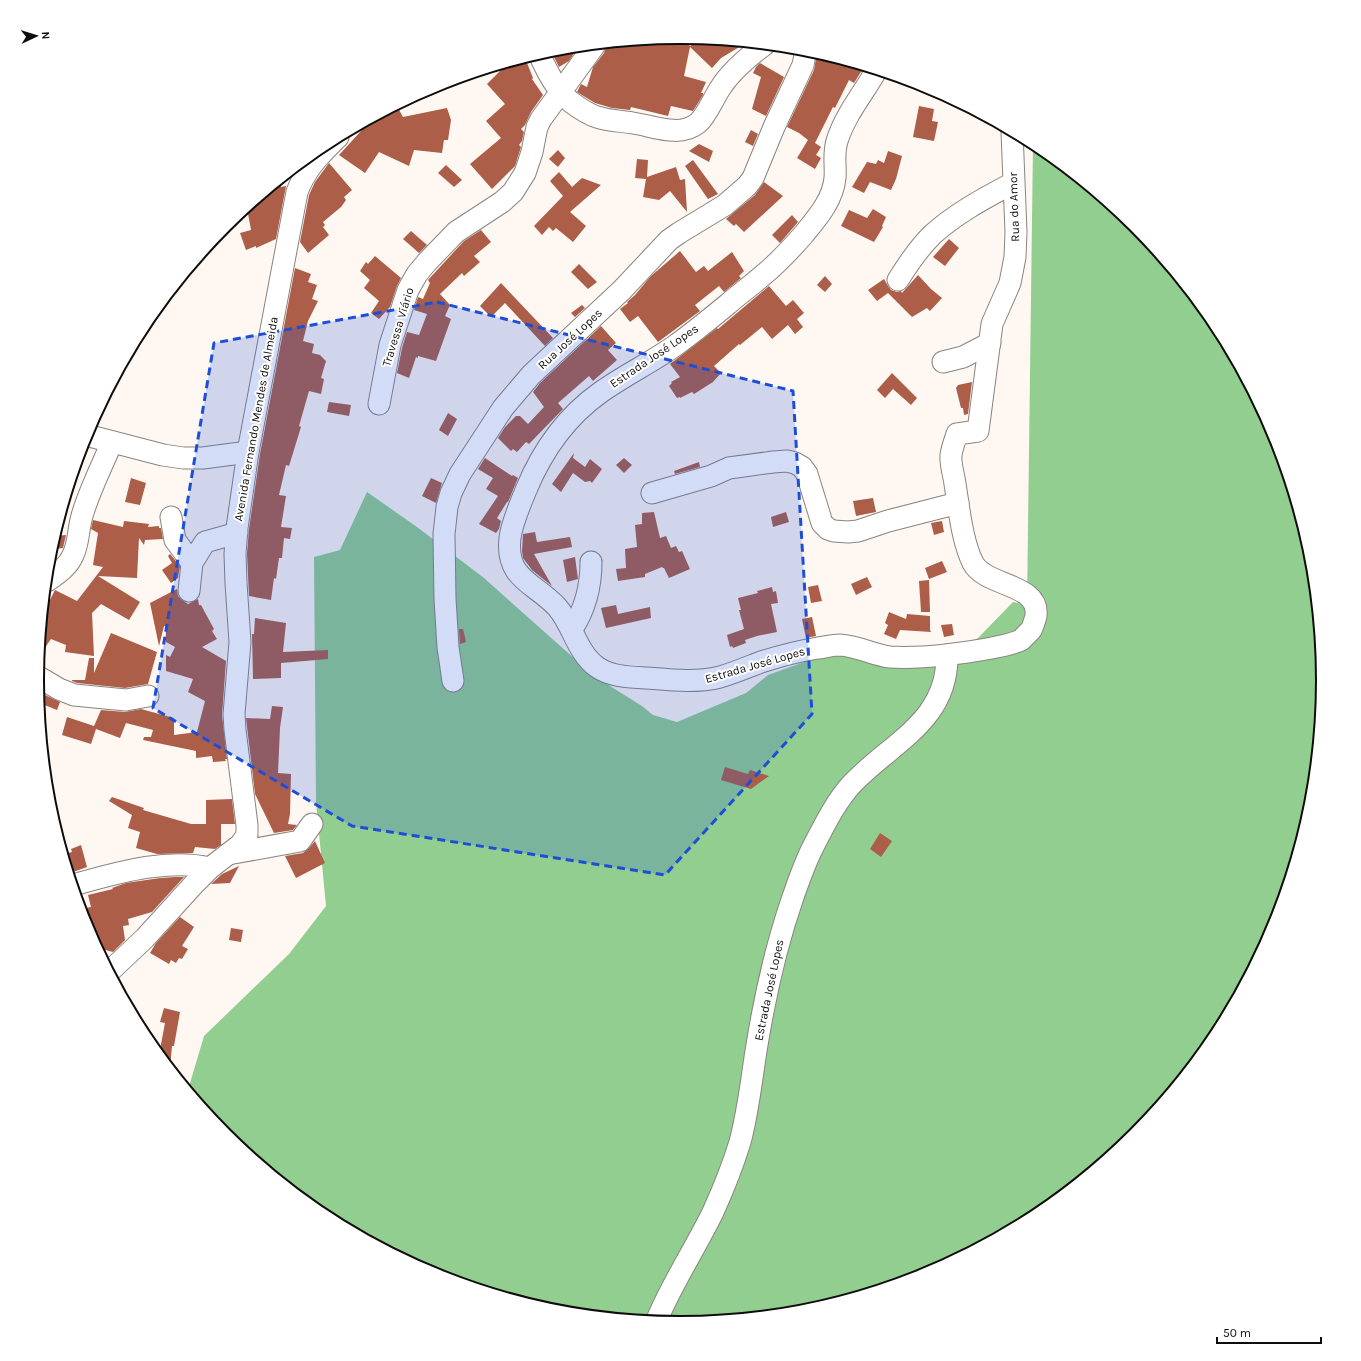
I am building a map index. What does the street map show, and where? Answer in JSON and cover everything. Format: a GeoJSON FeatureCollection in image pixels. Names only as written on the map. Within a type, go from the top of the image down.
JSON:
{"type":"FeatureCollection","features":[{"type":"Feature","properties":{"kind":"street"},"geometry":{"type":"LineString","coordinates":[[542,59],[560,92],[581,110],[603,119],[669,130],[682,130],[698,123],[720,88],[732,73],[759,49]]}},
{"type":"Feature","properties":{"kind":"street","name":"Travessa Viário"},"geometry":{"type":"LineString","coordinates":[[379,404],[390,345],[408,290],[417,274],[426,262],[456,232],[502,202],[512,192],[525,173],[529,163],[533,139],[540,119],[591,50]]}},
{"type":"Feature","properties":{"kind":"street","name":"Rua José Lopes"},"geometry":{"type":"LineString","coordinates":[[453,681],[446,613],[444,534],[447,507],[451,493],[460,474],[503,408],[531,375],[622,290],[669,240],[679,232],[725,205],[747,186],[753,178],[774,127],[803,65],[805,56]]}},
{"type":"Feature","properties":{"kind":"street","name":"Estrada José Lopes"},"geometry":{"type":"LineString","coordinates":[[659,1316],[713,1211],[736,1153],[744,1125],[772,967],[786,916],[812,848],[832,811],[850,787],[863,773],[900,743],[926,717],[940,696],[946,675],[947,655],[914,657],[888,656],[847,646],[832,646],[795,652],[716,678],[691,681],[615,675],[596,666],[583,652],[572,629],[560,610],[550,600],[522,578],[512,562],[509,548],[510,534],[536,468],[560,432],[587,403],[694,332],[763,276],[804,234],[825,206],[830,196],[834,182],[834,159],[839,137],[849,115],[874,75]]}},
{"type":"Feature","properties":{"kind":"street","name":"Rua do Amor"},"geometry":{"type":"LineString","coordinates":[[958,503],[950,457],[957,434],[978,431],[992,324],[1010,283],[1015,257],[1016,232],[1012,137]]}},
{"type":"Feature","properties":{"kind":"street","name":"Avenida Fernando Mendes de Almeida"},"geometry":{"type":"LineString","coordinates":[[113,968],[145,938],[210,868],[240,845],[247,835],[248,825],[234,714],[240,642],[236,583],[236,533],[248,452],[298,192],[302,180],[309,168],[322,155]]}},
{"type":"Feature","properties":{"kind":"street"},"geometry":{"type":"LineString","coordinates":[[898,280],[915,255],[933,235],[976,203],[1013,183]]}},
{"type":"Feature","properties":{"kind":"street"},"geometry":{"type":"LineString","coordinates":[[943,362],[963,357],[990,343]]}},
{"type":"Feature","properties":{"kind":"street"},"geometry":{"type":"LineString","coordinates":[[92,437],[163,455],[183,458],[203,458],[248,452]]}},
{"type":"Feature","properties":{"kind":"street"},"geometry":{"type":"LineString","coordinates":[[52,577],[69,563],[73,556],[86,505],[112,442]]}},
{"type":"Feature","properties":{"kind":"street"},"geometry":{"type":"LineString","coordinates":[[652,493],[711,476],[730,468],[766,462],[787,461],[802,467],[807,474],[822,523],[828,529],[834,531],[858,531],[888,521],[958,503],[968,549],[973,562],[978,569],[985,576],[1017,588],[1032,600],[1036,609],[1035,620],[1031,631],[1021,640],[988,649],[947,655]]}},
{"type":"Feature","properties":{"kind":"street"},"geometry":{"type":"LineString","coordinates":[[172,517],[175,540],[192,563]]}},
{"type":"Feature","properties":{"kind":"street"},"geometry":{"type":"LineString","coordinates":[[189,591],[192,563],[205,542],[236,533]]}},
{"type":"Feature","properties":{"kind":"street"},"geometry":{"type":"LineString","coordinates":[[572,629],[579,619],[588,597],[592,562]]}},
{"type":"Feature","properties":{"kind":"street"},"geometry":{"type":"LineString","coordinates":[[44,680],[66,692],[80,696],[126,700],[148,696]]}},
{"type":"Feature","properties":{"kind":"street"},"geometry":{"type":"LineString","coordinates":[[228,854],[300,841],[312,824]]}},
{"type":"Feature","properties":{"kind":"street"},"geometry":{"type":"LineString","coordinates":[[78,884],[123,872],[157,867],[194,864],[210,868]]}},
{"type":"Feature","properties":{"kind":"highlighted area"},"geometry":{"type":"Polygon","coordinates":[[[437,302],[793,391],[812,714],[665,875],[352,826],[153,708],[214,343],[437,302]]]}},
{"type":"Feature","properties":{"kind":"green space"},"geometry":{"type":"Polygon","coordinates":[[[1033,150],[1100,202],[1131,230],[1159,261],[1210,327],[1232,362],[1251,399],[1269,437],[1283,476],[1305,556],[1312,597],[1316,639],[1316,722],[1312,764],[1305,805],[1283,885],[1269,924],[1232,999],[1210,1034],[1185,1068],[1131,1131],[1068,1185],[1034,1210],[999,1232],[924,1269],[885,1283],[805,1305],[764,1312],[722,1316],[639,1316],[597,1312],[556,1305],[476,1283],[437,1269],[362,1232],[327,1210],[261,1159],[230,1131],[190,1085],[204,1036],[289,954],[326,906],[316,802],[314,557],[340,550],[367,492],[417,527],[484,578],[594,676],[642,706],[653,715],[677,722],[746,693],[768,675],[832,652],[941,660],[978,638],[1013,602],[1027,605],[1033,150]]]}},
{"type":"Feature","properties":{"kind":"building"},"geometry":{"type":"Polygon","coordinates":[[[680,44],[688,44],[690,46],[692,44],[740,47],[721,58],[712,68],[690,47],[684,76],[706,82],[701,93],[703,93],[703,95],[693,111],[671,106],[668,116],[631,107],[630,110],[612,108],[595,103],[577,92],[581,84],[587,87],[593,67],[604,53],[606,48],[639,45],[680,44]]]}},
{"type":"Feature","properties":{"kind":"building"},"geometry":{"type":"Polygon","coordinates":[[[574,53],[569,61],[559,67],[554,57],[574,53]]]}},
{"type":"Feature","properties":{"kind":"building"},"geometry":{"type":"Polygon","coordinates":[[[816,59],[862,71],[854,83],[849,80],[835,108],[833,107],[815,143],[821,147],[816,155],[821,158],[815,169],[797,158],[808,140],[799,133],[787,127],[814,70],[816,59]]]}},
{"type":"Feature","properties":{"kind":"building"},"geometry":{"type":"Polygon","coordinates":[[[527,63],[533,78],[532,79],[543,95],[521,129],[524,132],[522,141],[519,145],[521,147],[515,166],[492,189],[470,164],[501,138],[486,121],[505,104],[487,84],[500,71],[527,63]]]}},
{"type":"Feature","properties":{"kind":"building"},"geometry":{"type":"Polygon","coordinates":[[[760,63],[784,77],[766,116],[752,109],[761,77],[753,73],[760,63]]]}},
{"type":"Feature","properties":{"kind":"building"},"geometry":{"type":"Polygon","coordinates":[[[919,106],[934,109],[932,121],[938,122],[934,141],[913,137],[919,106]]]}},
{"type":"Feature","properties":{"kind":"building"},"geometry":{"type":"Polygon","coordinates":[[[447,108],[451,120],[448,140],[444,140],[442,153],[414,150],[409,166],[379,152],[365,173],[339,155],[364,128],[399,110],[403,117],[447,108]]]}},
{"type":"Feature","properties":{"kind":"building"},"geometry":{"type":"Polygon","coordinates":[[[751,130],[758,134],[753,146],[745,142],[751,130]]]}},
{"type":"Feature","properties":{"kind":"building"},"geometry":{"type":"Polygon","coordinates":[[[699,144],[713,151],[709,162],[689,151],[699,144]]]}},
{"type":"Feature","properties":{"kind":"building"},"geometry":{"type":"Polygon","coordinates":[[[558,150],[565,158],[558,167],[549,159],[558,150]]]}},
{"type":"Feature","properties":{"kind":"building"},"geometry":{"type":"Polygon","coordinates":[[[888,151],[902,156],[896,179],[891,190],[870,182],[864,193],[852,187],[867,162],[876,164],[878,160],[884,163],[888,151]]]}},
{"type":"Feature","properties":{"kind":"building"},"geometry":{"type":"Polygon","coordinates":[[[637,159],[648,160],[647,177],[676,167],[680,180],[685,179],[687,212],[670,191],[659,200],[643,197],[646,179],[635,178],[637,159]]]}},
{"type":"Feature","properties":{"kind":"building"},"geometry":{"type":"Polygon","coordinates":[[[693,160],[718,194],[708,199],[685,166],[693,160]]]}},
{"type":"Feature","properties":{"kind":"building"},"geometry":{"type":"Polygon","coordinates":[[[329,163],[352,190],[344,197],[346,200],[341,207],[323,222],[325,225],[323,227],[329,235],[308,253],[300,242],[309,195],[315,182],[329,163]]]}},
{"type":"Feature","properties":{"kind":"building"},"geometry":{"type":"Polygon","coordinates":[[[446,165],[462,180],[454,187],[438,173],[446,165]]]}},
{"type":"Feature","properties":{"kind":"building"},"geometry":{"type":"Polygon","coordinates":[[[559,172],[572,187],[582,178],[601,185],[570,212],[586,226],[573,242],[556,228],[553,231],[549,227],[542,235],[534,226],[563,196],[550,181],[559,172]]]}},
{"type":"Feature","properties":{"kind":"building"},"geometry":{"type":"Polygon","coordinates":[[[764,182],[783,196],[744,232],[736,224],[734,226],[726,219],[755,195],[764,182]]]}},
{"type":"Feature","properties":{"kind":"building"},"geometry":{"type":"Polygon","coordinates":[[[281,186],[281,187],[286,186],[276,239],[256,248],[256,246],[246,250],[240,233],[251,230],[248,214],[281,186]]]}},
{"type":"Feature","properties":{"kind":"building"},"geometry":{"type":"Polygon","coordinates":[[[873,209],[886,217],[882,226],[883,227],[874,242],[841,226],[849,210],[867,218],[873,209]]]}},
{"type":"Feature","properties":{"kind":"building"},"geometry":{"type":"Polygon","coordinates":[[[792,215],[798,222],[780,243],[772,235],[792,215]]]}},
{"type":"Feature","properties":{"kind":"building"},"geometry":{"type":"Polygon","coordinates":[[[481,230],[491,242],[474,256],[480,262],[464,276],[462,273],[440,294],[450,305],[445,316],[451,319],[436,361],[418,356],[418,358],[416,357],[409,378],[397,373],[407,332],[419,335],[427,314],[414,310],[418,297],[423,299],[430,283],[428,280],[464,241],[481,230]]]}},
{"type":"Feature","properties":{"kind":"building"},"geometry":{"type":"Polygon","coordinates":[[[411,231],[427,245],[419,253],[403,239],[411,231]]]}},
{"type":"Feature","properties":{"kind":"building"},"geometry":{"type":"Polygon","coordinates":[[[949,239],[959,248],[945,266],[933,257],[949,239]]]}},
{"type":"Feature","properties":{"kind":"building"},"geometry":{"type":"Polygon","coordinates":[[[680,251],[696,272],[704,266],[708,271],[732,252],[744,271],[739,276],[741,278],[724,292],[719,286],[695,305],[700,311],[658,342],[638,316],[630,322],[620,309],[628,303],[627,302],[651,276],[680,251]]]}},
{"type":"Feature","properties":{"kind":"building"},"geometry":{"type":"Polygon","coordinates":[[[375,256],[401,278],[390,307],[379,319],[371,313],[379,301],[364,288],[370,280],[360,271],[366,262],[368,264],[375,256]]]}},
{"type":"Feature","properties":{"kind":"building"},"geometry":{"type":"Polygon","coordinates":[[[579,264],[597,282],[588,289],[571,272],[579,264]]]}},
{"type":"Feature","properties":{"kind":"building"},"geometry":{"type":"Polygon","coordinates":[[[295,268],[311,274],[308,282],[317,285],[312,299],[318,301],[308,321],[303,341],[314,344],[312,353],[320,355],[326,361],[321,378],[324,379],[321,394],[309,391],[299,426],[301,427],[289,466],[286,465],[279,495],[286,496],[281,527],[292,528],[290,539],[284,538],[282,558],[279,558],[271,600],[249,596],[247,554],[249,529],[260,454],[295,268]]]}},
{"type":"Feature","properties":{"kind":"building"},"geometry":{"type":"Polygon","coordinates":[[[918,275],[942,298],[930,311],[927,308],[912,317],[888,293],[877,301],[868,290],[884,279],[891,290],[897,292],[901,291],[902,293],[918,275]]]}},
{"type":"Feature","properties":{"kind":"building"},"geometry":{"type":"Polygon","coordinates":[[[825,276],[832,284],[825,292],[817,285],[825,276]]]}},
{"type":"Feature","properties":{"kind":"building"},"geometry":{"type":"Polygon","coordinates":[[[501,283],[553,338],[545,346],[505,303],[491,317],[480,306],[501,283]]]}},
{"type":"Feature","properties":{"kind":"building"},"geometry":{"type":"Polygon","coordinates":[[[769,286],[786,306],[793,300],[804,313],[797,319],[803,327],[795,334],[788,325],[772,339],[762,327],[740,345],[739,344],[714,366],[721,373],[713,382],[694,394],[692,392],[677,398],[669,386],[672,383],[671,382],[680,377],[670,364],[717,328],[718,329],[769,286]]]}},
{"type":"Feature","properties":{"kind":"building"},"geometry":{"type":"Polygon","coordinates":[[[582,305],[585,308],[575,317],[571,313],[582,305]]]}},
{"type":"Feature","properties":{"kind":"building"},"geometry":{"type":"Polygon","coordinates":[[[601,326],[616,343],[608,350],[617,360],[593,381],[589,376],[558,403],[563,409],[529,444],[526,442],[517,452],[513,449],[511,451],[498,438],[505,427],[516,416],[520,416],[528,424],[544,407],[533,392],[540,383],[601,326]]]}},
{"type":"Feature","properties":{"kind":"building"},"geometry":{"type":"Polygon","coordinates":[[[892,373],[917,398],[911,405],[893,389],[885,398],[877,390],[892,373]]]}},
{"type":"Feature","properties":{"kind":"building"},"geometry":{"type":"Polygon","coordinates":[[[972,382],[968,414],[964,415],[956,388],[958,385],[972,382]]]}},
{"type":"Feature","properties":{"kind":"building"},"geometry":{"type":"Polygon","coordinates":[[[329,402],[351,405],[349,416],[327,412],[329,402]]]}},
{"type":"Feature","properties":{"kind":"building"},"geometry":{"type":"Polygon","coordinates":[[[448,413],[457,419],[448,436],[439,430],[448,413]]]}},
{"type":"Feature","properties":{"kind":"building"},"geometry":{"type":"Polygon","coordinates":[[[574,453],[573,458],[585,467],[590,459],[602,469],[592,483],[590,481],[585,482],[573,473],[561,492],[552,484],[574,453]]]}},
{"type":"Feature","properties":{"kind":"building"},"geometry":{"type":"Polygon","coordinates":[[[485,458],[512,476],[513,475],[518,478],[508,502],[497,518],[501,521],[499,529],[496,533],[479,524],[498,496],[486,489],[493,478],[478,469],[485,458]]]}},
{"type":"Feature","properties":{"kind":"building"},"geometry":{"type":"Polygon","coordinates":[[[624,458],[632,465],[624,473],[616,465],[624,458]]]}},
{"type":"Feature","properties":{"kind":"building"},"geometry":{"type":"Polygon","coordinates":[[[699,462],[700,467],[675,474],[674,471],[699,462]]]}},
{"type":"Feature","properties":{"kind":"building"},"geometry":{"type":"Polygon","coordinates":[[[131,478],[146,483],[140,505],[125,502],[131,478]]]}},
{"type":"Feature","properties":{"kind":"building"},"geometry":{"type":"Polygon","coordinates":[[[431,478],[442,483],[436,503],[422,496],[431,478]]]}},
{"type":"Feature","properties":{"kind":"building"},"geometry":{"type":"Polygon","coordinates":[[[873,498],[876,512],[856,516],[853,501],[873,498]]]}},
{"type":"Feature","properties":{"kind":"building"},"geometry":{"type":"Polygon","coordinates":[[[654,512],[660,538],[666,536],[671,548],[676,546],[679,552],[682,551],[690,569],[669,578],[662,567],[645,574],[645,577],[618,581],[616,569],[626,568],[625,549],[637,547],[635,525],[642,524],[642,513],[654,512]]]}},
{"type":"Feature","properties":{"kind":"building"},"geometry":{"type":"Polygon","coordinates":[[[786,512],[789,522],[773,527],[771,517],[786,512]]]}},
{"type":"Feature","properties":{"kind":"building"},"geometry":{"type":"Polygon","coordinates":[[[93,520],[123,527],[124,521],[149,524],[148,527],[159,526],[159,528],[161,528],[163,539],[145,540],[144,545],[139,538],[137,578],[98,576],[140,602],[129,620],[101,604],[92,613],[94,656],[65,652],[66,645],[51,639],[45,648],[48,603],[55,590],[77,601],[103,567],[93,565],[98,533],[91,529],[93,520]]]}},
{"type":"Feature","properties":{"kind":"building"},"geometry":{"type":"Polygon","coordinates":[[[942,521],[944,532],[934,535],[931,523],[942,521]]]}},
{"type":"Feature","properties":{"kind":"building"},"geometry":{"type":"Polygon","coordinates":[[[535,532],[537,542],[570,537],[572,547],[534,554],[552,586],[532,570],[523,558],[523,534],[535,532]]]}},
{"type":"Feature","properties":{"kind":"building"},"geometry":{"type":"Polygon","coordinates":[[[61,535],[66,535],[63,548],[58,549],[61,535]]]}},
{"type":"Feature","properties":{"kind":"building"},"geometry":{"type":"Polygon","coordinates":[[[170,554],[180,566],[178,578],[171,583],[162,570],[172,563],[168,556],[170,554]]]}},
{"type":"Feature","properties":{"kind":"building"},"geometry":{"type":"Polygon","coordinates":[[[575,557],[578,579],[567,582],[563,560],[575,557]]]}},
{"type":"Feature","properties":{"kind":"building"},"geometry":{"type":"Polygon","coordinates":[[[942,561],[947,572],[929,579],[925,568],[942,561]]]}},
{"type":"Feature","properties":{"kind":"building"},"geometry":{"type":"Polygon","coordinates":[[[867,577],[872,587],[856,595],[851,584],[867,577]]]}},
{"type":"Feature","properties":{"kind":"building"},"geometry":{"type":"Polygon","coordinates":[[[929,580],[930,612],[921,612],[919,581],[929,580]]]}},
{"type":"Feature","properties":{"kind":"building"},"geometry":{"type":"Polygon","coordinates":[[[818,585],[822,601],[811,603],[808,587],[818,585]]]}},
{"type":"Feature","properties":{"kind":"building"},"geometry":{"type":"Polygon","coordinates":[[[772,587],[773,592],[776,591],[778,603],[771,604],[777,632],[757,636],[745,640],[746,643],[733,648],[732,646],[730,647],[727,635],[744,629],[739,610],[741,610],[738,598],[758,593],[757,591],[772,587]]]}},
{"type":"Feature","properties":{"kind":"building"},"geometry":{"type":"Polygon","coordinates":[[[177,589],[178,596],[188,604],[198,599],[199,605],[201,605],[214,629],[212,631],[217,639],[202,647],[226,661],[222,715],[226,761],[213,762],[212,756],[196,758],[196,751],[143,740],[144,737],[151,737],[153,730],[126,723],[120,738],[96,729],[91,744],[62,735],[67,717],[94,726],[101,710],[125,712],[141,709],[174,718],[174,735],[197,732],[205,701],[188,692],[193,679],[166,671],[166,655],[170,657],[175,647],[166,642],[166,626],[164,626],[159,646],[150,603],[177,589]]]}},
{"type":"Feature","properties":{"kind":"building"},"geometry":{"type":"Polygon","coordinates":[[[616,605],[618,614],[650,607],[651,618],[606,628],[601,608],[616,605]]]}},
{"type":"Feature","properties":{"kind":"building"},"geometry":{"type":"Polygon","coordinates":[[[889,612],[906,619],[907,614],[930,616],[931,632],[900,630],[896,639],[884,634],[888,625],[885,623],[889,612]]]}},
{"type":"Feature","properties":{"kind":"building"},"geometry":{"type":"Polygon","coordinates":[[[812,617],[816,636],[806,638],[802,619],[812,617]]]}},
{"type":"Feature","properties":{"kind":"building"},"geometry":{"type":"Polygon","coordinates":[[[255,618],[286,623],[283,652],[328,650],[328,659],[281,663],[281,678],[253,679],[252,634],[254,634],[255,618]]]}},
{"type":"Feature","properties":{"kind":"building"},"geometry":{"type":"Polygon","coordinates":[[[952,624],[954,635],[944,637],[941,625],[952,624]]]}},
{"type":"Feature","properties":{"kind":"building"},"geometry":{"type":"Polygon","coordinates":[[[459,629],[463,629],[466,642],[460,644],[459,629]]]}},
{"type":"Feature","properties":{"kind":"building"},"geometry":{"type":"Polygon","coordinates":[[[111,633],[157,652],[148,684],[125,688],[77,683],[72,681],[85,680],[89,658],[94,658],[94,673],[111,633]]]}},
{"type":"Feature","properties":{"kind":"building"},"geometry":{"type":"Polygon","coordinates":[[[45,695],[60,702],[57,710],[45,705],[45,695]]]}},
{"type":"Feature","properties":{"kind":"building"},"geometry":{"type":"Polygon","coordinates":[[[272,706],[283,707],[280,728],[278,773],[291,774],[290,814],[288,824],[297,825],[293,830],[274,833],[255,794],[246,718],[270,719],[272,706]]]}},
{"type":"Feature","properties":{"kind":"building"},"geometry":{"type":"Polygon","coordinates":[[[725,767],[748,774],[750,770],[769,776],[751,789],[721,780],[725,767]]]}},
{"type":"Feature","properties":{"kind":"building"},"geometry":{"type":"Polygon","coordinates":[[[112,797],[144,808],[143,810],[191,824],[206,824],[206,800],[232,799],[235,824],[221,824],[221,845],[215,849],[195,847],[193,853],[157,854],[136,848],[140,832],[128,828],[132,815],[109,801],[112,797]]]}},
{"type":"Feature","properties":{"kind":"building"},"geometry":{"type":"Polygon","coordinates":[[[880,833],[892,841],[881,857],[870,849],[880,833]]]}},
{"type":"Feature","properties":{"kind":"building"},"geometry":{"type":"Polygon","coordinates":[[[315,841],[325,863],[296,878],[285,856],[303,853],[315,841]]]}},
{"type":"Feature","properties":{"kind":"building"},"geometry":{"type":"Polygon","coordinates":[[[81,845],[87,867],[74,872],[68,853],[72,852],[71,849],[81,845]]]}},
{"type":"Feature","properties":{"kind":"building"},"geometry":{"type":"Polygon","coordinates":[[[239,866],[230,883],[211,884],[222,874],[239,866]]]}},
{"type":"Feature","properties":{"kind":"building"},"geometry":{"type":"Polygon","coordinates":[[[184,877],[152,912],[128,919],[129,925],[123,926],[125,940],[113,952],[104,950],[86,908],[91,907],[88,895],[113,889],[112,888],[126,883],[160,878],[184,877]]]}},
{"type":"Feature","properties":{"kind":"building"},"geometry":{"type":"Polygon","coordinates":[[[180,917],[194,927],[182,946],[188,949],[182,959],[179,958],[176,963],[171,960],[169,964],[150,953],[156,943],[180,917]]]}},
{"type":"Feature","properties":{"kind":"building"},"geometry":{"type":"Polygon","coordinates":[[[231,928],[243,930],[241,942],[229,940],[231,928]]]}},
{"type":"Feature","properties":{"kind":"building"},"geometry":{"type":"Polygon","coordinates":[[[164,1008],[180,1012],[174,1046],[172,1046],[171,1061],[161,1047],[165,1023],[160,1022],[164,1008]]]}}]}
